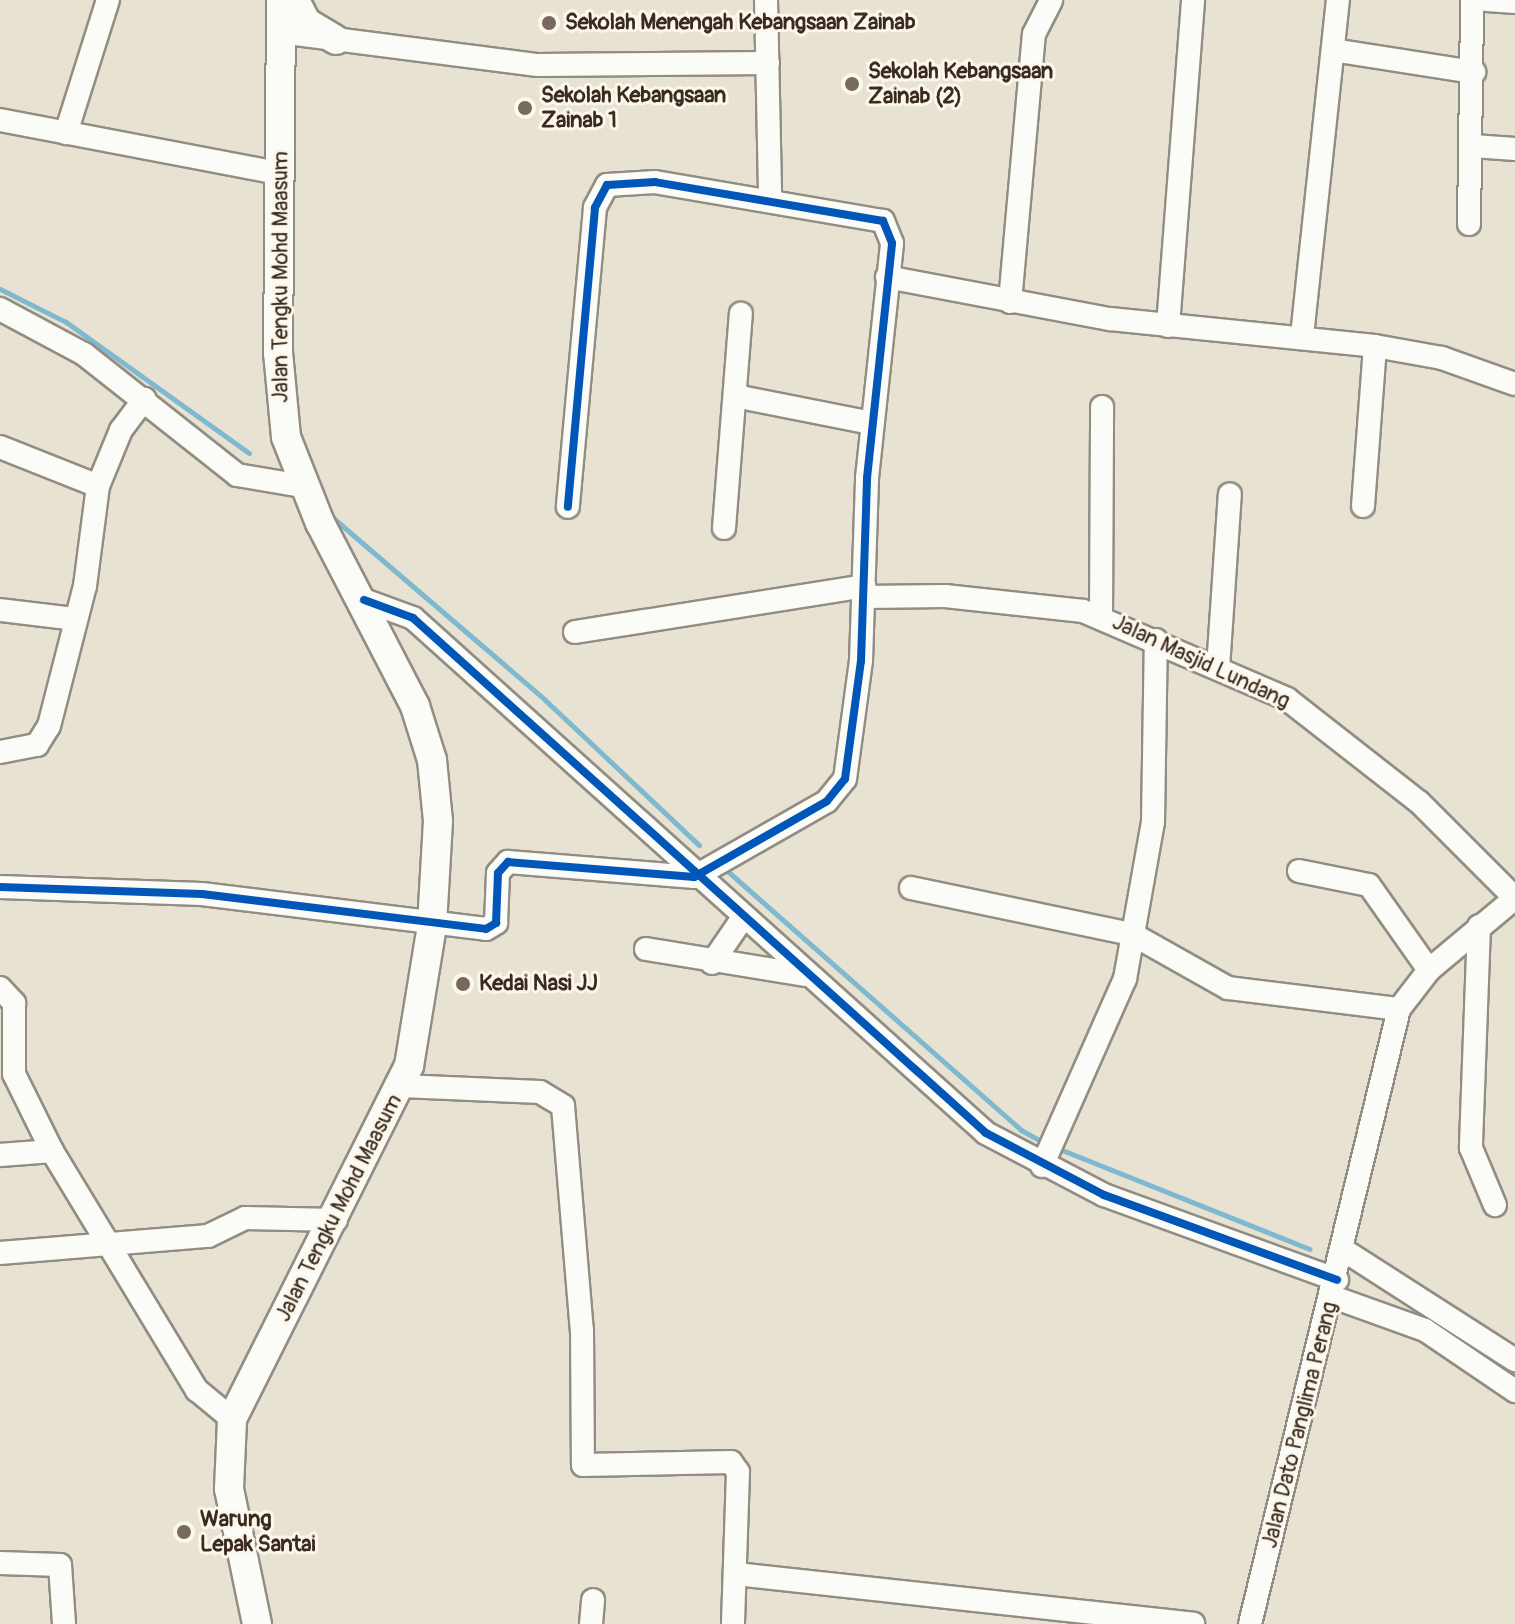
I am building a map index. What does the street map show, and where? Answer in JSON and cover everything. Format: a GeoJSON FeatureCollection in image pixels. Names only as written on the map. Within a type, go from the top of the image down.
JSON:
{"type":"FeatureCollection","features":[{"type":"Feature","properties":{"kind":"main road","name":"Jalan Tengku Mohd Maasum"},"geometry":{"type":"LineString","coordinates":[[257,1624],[229,1489],[232,1419],[402,1086],[432,925],[438,821],[432,760],[406,685],[303,486],[279,399],[281,0]]}},
{"type":"Feature","properties":{"kind":"main road"},"geometry":{"type":"LineString","coordinates":[[295,0],[306,22],[336,40]]}},
{"type":"Feature","properties":{"kind":"street"},"geometry":{"type":"LineString","coordinates":[[66,133],[108,0]]}},
{"type":"Feature","properties":{"kind":"street"},"geometry":{"type":"LineString","coordinates":[[766,0],[770,199]]}},
{"type":"Feature","properties":{"kind":"street"},"geometry":{"type":"LineString","coordinates":[[1010,302],[1034,34],[1051,0]]}},
{"type":"Feature","properties":{"kind":"street"},"geometry":{"type":"LineString","coordinates":[[1168,326],[1193,0]]}},
{"type":"Feature","properties":{"kind":"street"},"geometry":{"type":"LineString","coordinates":[[1302,336],[1338,0]]}},
{"type":"Feature","properties":{"kind":"street"},"geometry":{"type":"LineString","coordinates":[[1469,224],[1474,72],[1472,0]]}},
{"type":"Feature","properties":{"kind":"street"},"geometry":{"type":"LineString","coordinates":[[1487,0],[1515,2]]}},
{"type":"Feature","properties":{"kind":"street"},"geometry":{"type":"LineString","coordinates":[[280,32],[538,65],[768,63]]}},
{"type":"Feature","properties":{"kind":"street"},"geometry":{"type":"LineString","coordinates":[[1333,50],[1474,72]]}},
{"type":"Feature","properties":{"kind":"street"},"geometry":{"type":"LineString","coordinates":[[0,120],[279,173]]}},
{"type":"Feature","properties":{"kind":"street"},"geometry":{"type":"LineString","coordinates":[[1473,146],[1515,149]]}},
{"type":"Feature","properties":{"kind":"street"},"geometry":{"type":"LineString","coordinates":[[0,887],[202,894],[432,925],[492,927],[498,873],[515,860],[694,877],[842,787],[864,591],[871,423],[892,243],[883,221],[770,199],[643,181],[617,182],[600,192],[568,507]]}},
{"type":"Feature","properties":{"kind":"street"},"geometry":{"type":"LineString","coordinates":[[887,277],[1010,302],[1168,326],[1302,336],[1375,346],[1442,358],[1515,384]]}},
{"type":"Feature","properties":{"kind":"street"},"geometry":{"type":"LineString","coordinates":[[0,309],[84,354],[237,475],[303,486]]}},
{"type":"Feature","properties":{"kind":"street"},"geometry":{"type":"LineString","coordinates":[[724,528],[741,314]]}},
{"type":"Feature","properties":{"kind":"street"},"geometry":{"type":"LineString","coordinates":[[1363,506],[1375,346]]}},
{"type":"Feature","properties":{"kind":"street"},"geometry":{"type":"LineString","coordinates":[[735,396],[871,423]]}},
{"type":"Feature","properties":{"kind":"street"},"geometry":{"type":"LineString","coordinates":[[0,752],[27,750],[44,737],[75,619],[98,486],[121,430],[144,399]]}},
{"type":"Feature","properties":{"kind":"street"},"geometry":{"type":"LineString","coordinates":[[1101,616],[1102,407]]}},
{"type":"Feature","properties":{"kind":"street"},"geometry":{"type":"LineString","coordinates":[[0,447],[98,486]]}},
{"type":"Feature","properties":{"kind":"street"},"geometry":{"type":"LineString","coordinates":[[1218,668],[1230,494]]}},
{"type":"Feature","properties":{"kind":"street","name":"Jalan Masjid Lundang"},"geometry":{"type":"LineString","coordinates":[[575,632],[864,591],[971,598],[1101,616],[1218,668],[1317,720],[1419,802],[1515,898]]}},
{"type":"Feature","properties":{"kind":"street"},"geometry":{"type":"LineString","coordinates":[[364,600],[413,618],[694,877],[986,1133],[1048,1153],[1425,1330],[1515,1391]]}},
{"type":"Feature","properties":{"kind":"street"},"geometry":{"type":"LineString","coordinates":[[0,610],[75,619]]}},
{"type":"Feature","properties":{"kind":"street"},"geometry":{"type":"LineString","coordinates":[[1048,1153],[1125,979],[1153,822],[1156,640]]}},
{"type":"Feature","properties":{"kind":"street"},"geometry":{"type":"LineString","coordinates":[[1299,871],[1369,885],[1429,970]]}},
{"type":"Feature","properties":{"kind":"street"},"geometry":{"type":"LineString","coordinates":[[911,888],[1132,934],[1228,988],[1399,1009]]}},
{"type":"Feature","properties":{"kind":"street","name":"Jalan Dato Panglima Perang"},"geometry":{"type":"LineString","coordinates":[[1250,1624],[1345,1251],[1399,1009],[1429,970],[1515,898]]}},
{"type":"Feature","properties":{"kind":"street"},"geometry":{"type":"LineString","coordinates":[[712,963],[742,919]]}},
{"type":"Feature","properties":{"kind":"street"},"geometry":{"type":"LineString","coordinates":[[1479,926],[1471,1148],[1495,1205]]}},
{"type":"Feature","properties":{"kind":"street"},"geometry":{"type":"LineString","coordinates":[[646,949],[712,963],[805,975]]}},
{"type":"Feature","properties":{"kind":"street"},"geometry":{"type":"LineString","coordinates":[[0,988],[14,1003],[14,1074],[52,1151],[197,1390],[232,1419]]}},
{"type":"Feature","properties":{"kind":"street"},"geometry":{"type":"LineString","coordinates":[[402,1086],[540,1092],[563,1106],[582,1330],[583,1465],[731,1462],[738,1472],[733,1624]]}},
{"type":"Feature","properties":{"kind":"street"},"geometry":{"type":"LineString","coordinates":[[0,1155],[52,1151]]}},
{"type":"Feature","properties":{"kind":"street"},"geometry":{"type":"LineString","coordinates":[[0,1253],[113,1247],[208,1236],[245,1218],[336,1220]]}},
{"type":"Feature","properties":{"kind":"street"},"geometry":{"type":"LineString","coordinates":[[1345,1251],[1515,1360]]}},
{"type":"Feature","properties":{"kind":"street"},"geometry":{"type":"LineString","coordinates":[[0,1563],[60,1565],[64,1624]]}},
{"type":"Feature","properties":{"kind":"street"},"geometry":{"type":"LineString","coordinates":[[736,1574],[1193,1624]]}},
{"type":"Feature","properties":{"kind":"street"},"geometry":{"type":"LineString","coordinates":[[591,1624],[593,1600]]}},
{"type":"Feature","properties":{"kind":"waterway"},"geometry":{"type":"LineString","coordinates":[[0,289],[66,322],[249,453]]}},
{"type":"Feature","properties":{"kind":"waterway"},"geometry":{"type":"LineString","coordinates":[[332,517],[544,699],[699,845]]}},
{"type":"Feature","properties":{"kind":"waterway"},"geometry":{"type":"LineString","coordinates":[[724,868],[1021,1130],[1044,1143]]}},
{"type":"Feature","properties":{"kind":"waterway"},"geometry":{"type":"LineString","coordinates":[[1057,1148],[1310,1249]]}},
{"type":"Feature","properties":{"kind":"cycle path"},"geometry":{"type":"LineString","coordinates":[[0,887],[202,894],[486,929],[496,923],[498,873],[508,862],[694,877],[827,801],[845,779],[861,661],[867,478],[892,243],[883,221],[655,182],[607,185],[595,208],[568,507]]}},
{"type":"Feature","properties":{"kind":"cycle path"},"geometry":{"type":"LineString","coordinates":[[364,600],[413,618],[986,1133],[1104,1195],[1337,1280]]}},
{"type":"Feature","properties":{"kind":"place","name":"Sekolah Menengah Kebangsaan Zainab"},"geometry":{"type":"Point","coordinates":[549,23]}},
{"type":"Feature","properties":{"kind":"place","name":"Sekolah Kebangsaan Zainab (2)"},"geometry":{"type":"Point","coordinates":[852,84]}},
{"type":"Feature","properties":{"kind":"place","name":"Sekolah Kebangsaan Zainab 1"},"geometry":{"type":"Point","coordinates":[525,108]}},
{"type":"Feature","properties":{"kind":"place","name":"Kedai Nasi JJ"},"geometry":{"type":"Point","coordinates":[463,984]}},
{"type":"Feature","properties":{"kind":"place","name":"Warung Lepak Santai"},"geometry":{"type":"Point","coordinates":[184,1532]}}]}
